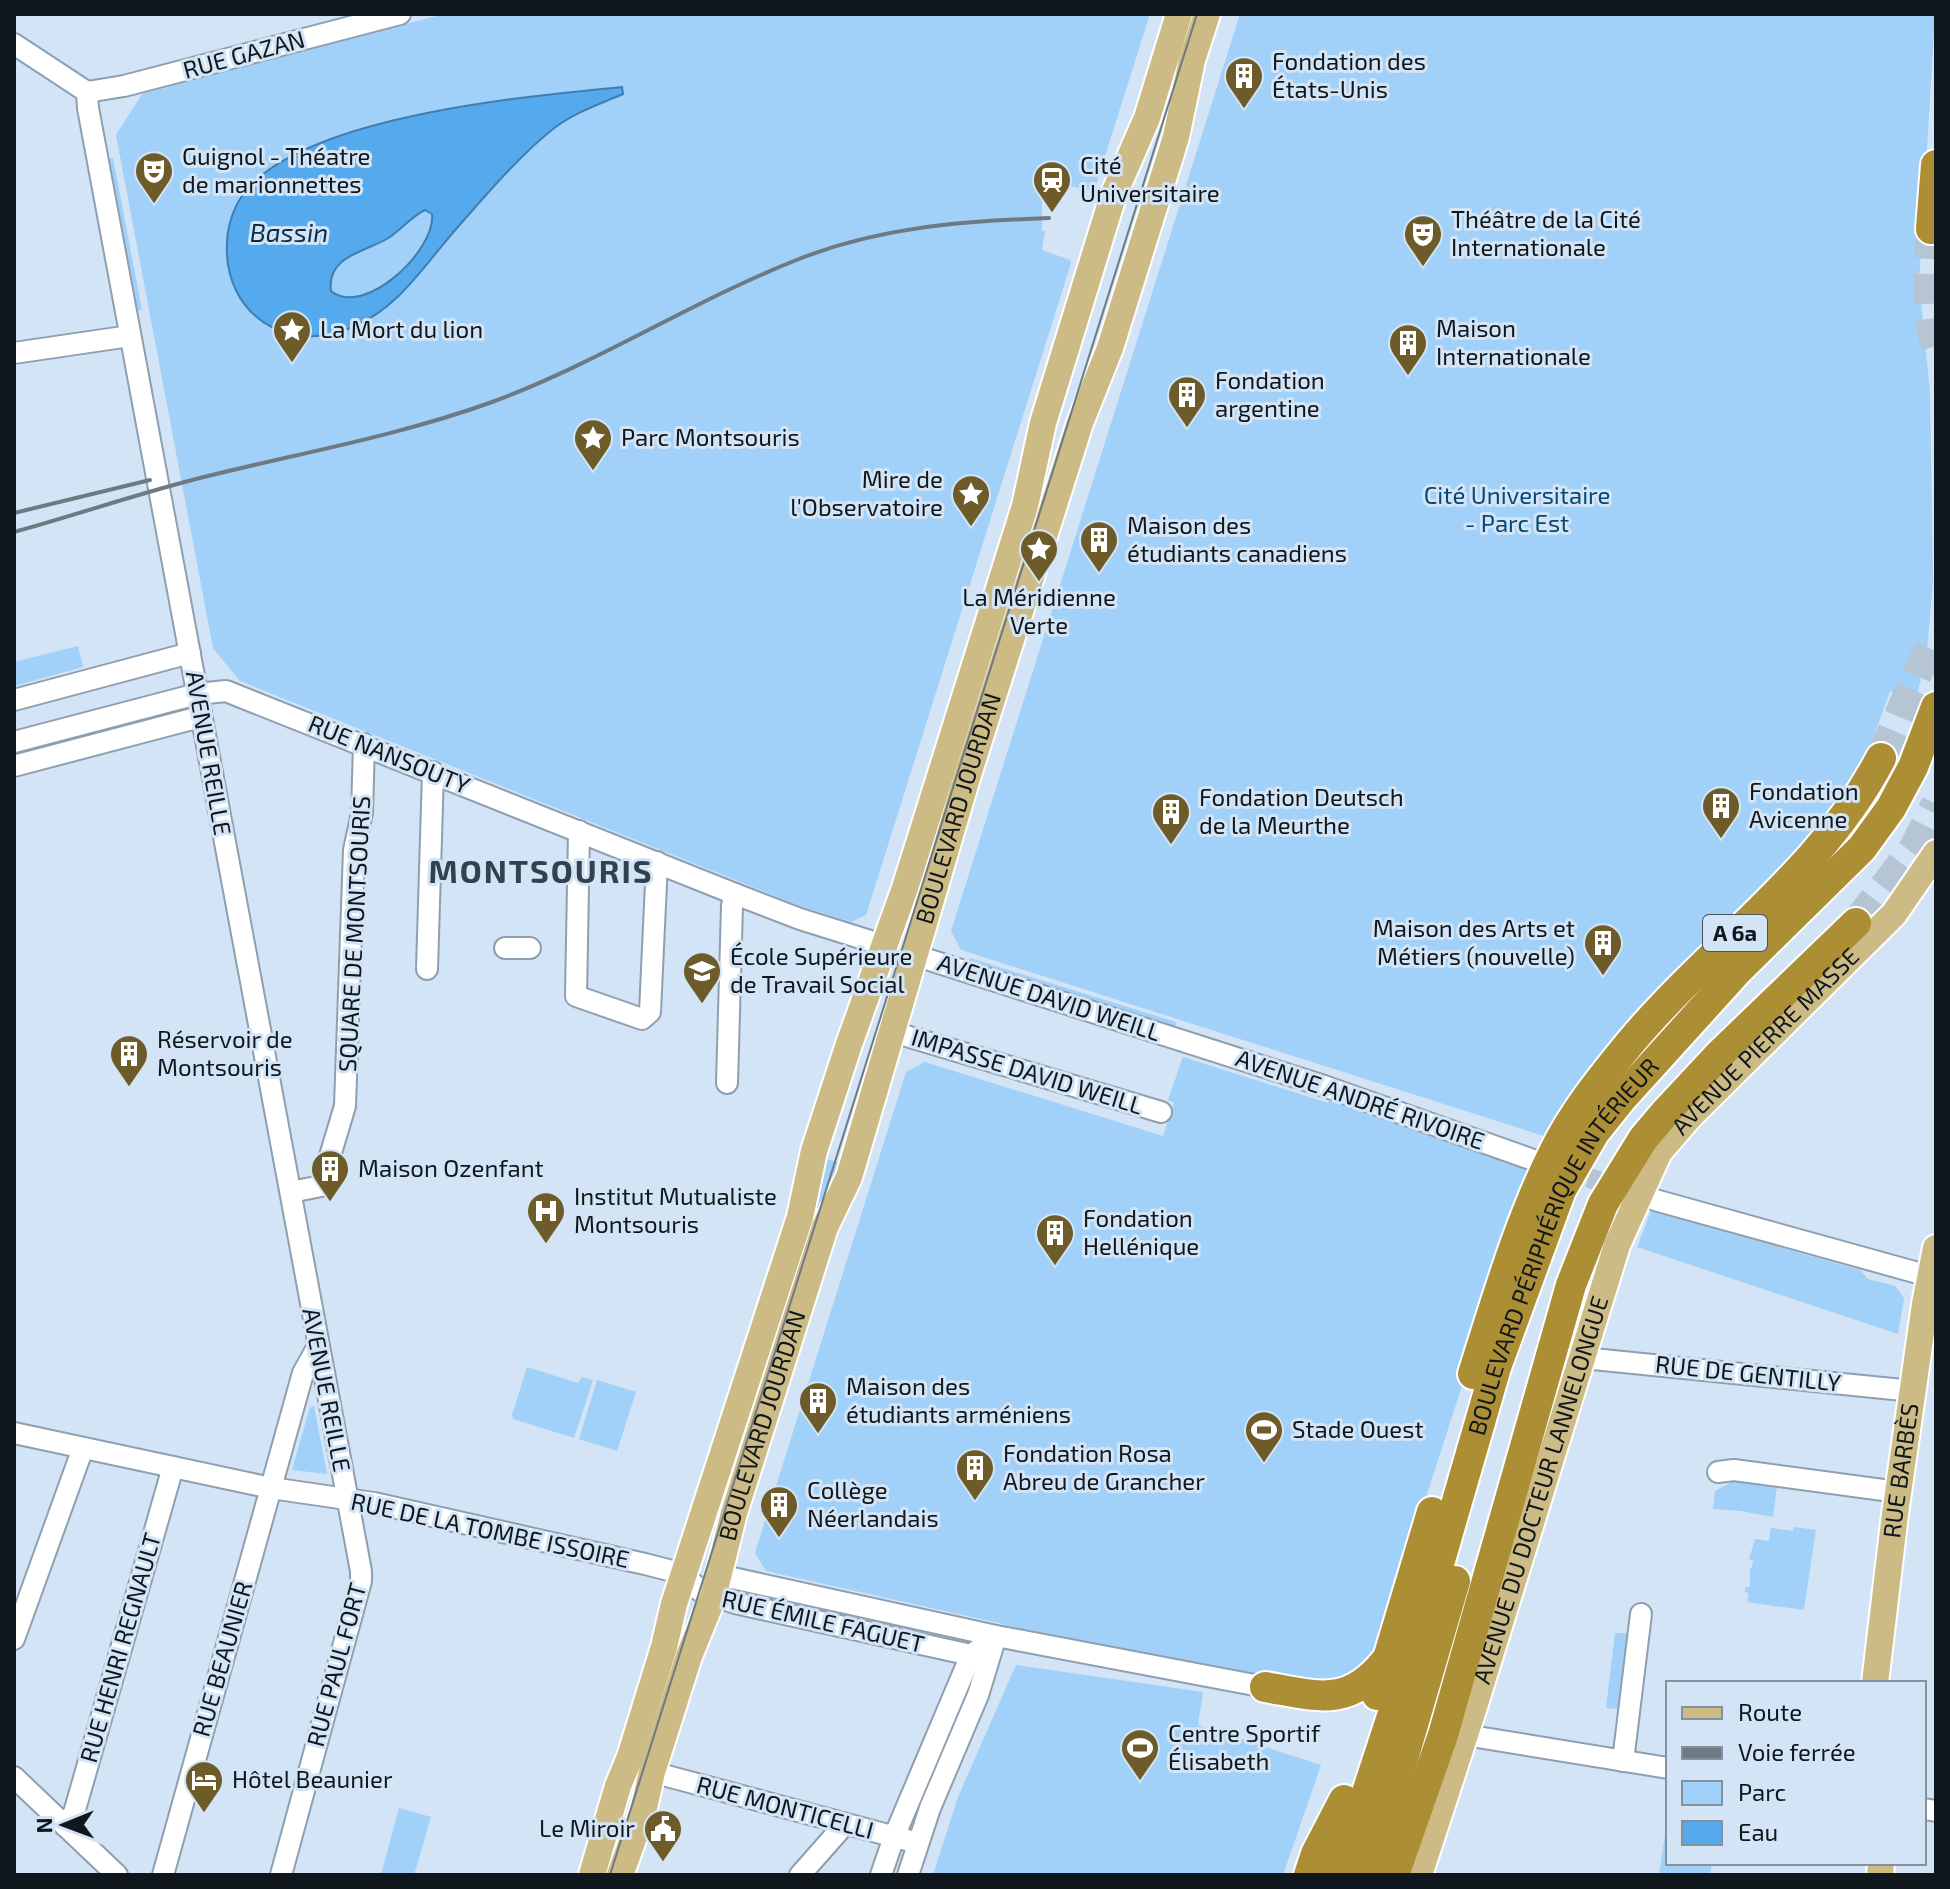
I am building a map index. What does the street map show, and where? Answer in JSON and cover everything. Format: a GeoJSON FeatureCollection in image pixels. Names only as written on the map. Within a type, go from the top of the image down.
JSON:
{"type":"FeatureCollection","features":[{"type":"Feature","properties":{"kind":"highway"},"geometry":{"type":"LineString","coordinates":[[1931,229],[1936,165]]}},
{"type":"Feature","properties":{"kind":"highway","name":"BOULEVARD PÉRIPHÉRIQUE INTÉRIEUR"},"geometry":{"type":"LineString","coordinates":[[1340,1875],[1416,1643],[1496,1367],[1561,1190],[1594,1133],[1622,1098],[1738,970],[1862,848],[1891,808],[1913,767],[1936,707]]}},
{"type":"Feature","properties":{"kind":"highway","name":"A 6a"},"geometry":{"type":"LineString","coordinates":[[1389,1658],[1465,1399],[1503,1283],[1555,1149],[1583,1104],[1631,1042],[1794,876],[1830,835],[1868,783],[1881,758]]}},
{"type":"Feature","properties":{"kind":"highway"},"geometry":{"type":"LineString","coordinates":[[1369,1875],[1515,1371],[1564,1231],[1580,1196],[1632,1113],[1751,985],[1873,862],[1907,815],[1936,762]]}},
{"type":"Feature","properties":{"kind":"highway"},"geometry":{"type":"LineString","coordinates":[[1394,1875],[1443,1735],[1571,1285],[1603,1204],[1643,1139],[1720,1054],[1856,923]]}},
{"type":"Feature","properties":{"kind":"highway"},"geometry":{"type":"LineString","coordinates":[[1385,1827],[1418,1756],[1507,1511]]}},
{"type":"Feature","properties":{"kind":"highway"},"geometry":{"type":"LineString","coordinates":[[1265,1687],[1313,1695],[1348,1693],[1375,1675],[1389,1658]]}},
{"type":"Feature","properties":{"kind":"highway"},"geometry":{"type":"LineString","coordinates":[[1328,1875],[1344,1800],[1389,1658]]}},
{"type":"Feature","properties":{"kind":"highway"},"geometry":{"type":"LineString","coordinates":[[1309,1875],[1316,1854],[1344,1800]]}},
{"type":"Feature","properties":{"kind":"main road","name":"BOULEVARD JOURDAN"},"geometry":{"type":"LineString","coordinates":[[592,1875],[684,1574],[800,1217],[814,1151],[905,888],[1025,506],[1045,418],[1113,196],[1147,118],[1179,14]]}},
{"type":"Feature","properties":{"kind":"main road","name":"BOULEVARD JOURDAN"},"geometry":{"type":"LineString","coordinates":[[620,1875],[643,1812],[652,1772],[689,1656],[716,1586],[734,1513],[825,1227],[849,1177],[914,955],[1075,437],[1110,348],[1176,137],[1192,60],[1207,14]]}},
{"type":"Feature","properties":{"kind":"main road","name":"AVENUE PIERRE MASSE"},"geometry":{"type":"LineString","coordinates":[[1617,1245],[1659,1152],[1691,1115],[1894,914],[1936,853]]}},
{"type":"Feature","properties":{"kind":"main road","name":"AVENUE DU DOCTEUR LANNELONGUE"},"geometry":{"type":"LineString","coordinates":[[1419,1875],[1617,1245]]}},
{"type":"Feature","properties":{"kind":"main road","name":"RUE BARBÈS"},"geometry":{"type":"LineString","coordinates":[[1875,1681],[1898,1492],[1936,1248]]}},
{"type":"Feature","properties":{"kind":"main road","name":"RUE BARBÈS"},"geometry":{"type":"LineString","coordinates":[[1886,1600],[1890,1637],[1889,1681]]}},
{"type":"Feature","properties":{"kind":"street","name":"RUE GAZAN"},"geometry":{"type":"LineString","coordinates":[[87,92],[124,86],[400,14]]}},
{"type":"Feature","properties":{"kind":"street"},"geometry":{"type":"LineString","coordinates":[[14,44],[87,92]]}},
{"type":"Feature","properties":{"kind":"street","name":"AVENUE REILLE"},"geometry":{"type":"LineString","coordinates":[[87,92],[200,717],[347,1499]]}},
{"type":"Feature","properties":{"kind":"street"},"geometry":{"type":"LineString","coordinates":[[14,353],[130,336]]}},
{"type":"Feature","properties":{"kind":"street"},"geometry":{"type":"LineString","coordinates":[[14,700],[190,653]]}},
{"type":"Feature","properties":{"kind":"street","name":"RUE NANSOUTY"},"geometry":{"type":"LineString","coordinates":[[14,742],[197,694],[226,691],[735,894],[800,919],[883,945]]}},
{"type":"Feature","properties":{"kind":"street"},"geometry":{"type":"LineString","coordinates":[[14,766],[200,717]]}},
{"type":"Feature","properties":{"kind":"street","name":"SQUARE DE MONTSOURIS"},"geometry":{"type":"LineString","coordinates":[[291,1192],[321,1186],[345,1106],[354,850],[362,813],[364,744]]}},
{"type":"Feature","properties":{"kind":"street"},"geometry":{"type":"LineString","coordinates":[[427,969],[433,772]]}},
{"type":"Feature","properties":{"kind":"street"},"geometry":{"type":"LineString","coordinates":[[579,831],[576,996],[642,1019],[650,1012],[657,862]]}},
{"type":"Feature","properties":{"kind":"street"},"geometry":{"type":"LineString","coordinates":[[727,1083],[732,906],[735,894]]}},
{"type":"Feature","properties":{"kind":"street"},"geometry":{"type":"LineString","coordinates":[[505,948],[530,948]]}},
{"type":"Feature","properties":{"kind":"street","name":"AVENUE DAVID WEILL"},"geometry":{"type":"LineString","coordinates":[[914,955],[1184,1041]]}},
{"type":"Feature","properties":{"kind":"street","name":"IMPASSE DAVID WEILL"},"geometry":{"type":"LineString","coordinates":[[893,1032],[1161,1112]]}},
{"type":"Feature","properties":{"kind":"street","name":"AVENUE ANDRÉ RIVOIRE"},"geometry":{"type":"LineString","coordinates":[[1184,1041],[1324,1086],[1536,1161]]}},
{"type":"Feature","properties":{"kind":"street"},"geometry":{"type":"LineString","coordinates":[[1655,1200],[1933,1277]]}},
{"type":"Feature","properties":{"kind":"street","name":"RUE BEAUNIER"},"geometry":{"type":"LineString","coordinates":[[163,1875],[303,1373],[317,1348]]}},
{"type":"Feature","properties":{"kind":"street","name":"RUE DE GENTILLY"},"geometry":{"type":"LineString","coordinates":[[1583,1358],[1913,1391]]}},
{"type":"Feature","properties":{"kind":"street","name":"RUE DE LA TOMBE ISSOIRE"},"geometry":{"type":"LineString","coordinates":[[14,1433],[271,1488],[347,1499],[463,1522],[684,1574]]}},
{"type":"Feature","properties":{"kind":"street"},"geometry":{"type":"LineString","coordinates":[[14,1639],[83,1448]]}},
{"type":"Feature","properties":{"kind":"street","name":"RUE HENRI REGNAULT"},"geometry":{"type":"LineString","coordinates":[[65,1826],[74,1813],[173,1467]]}},
{"type":"Feature","properties":{"kind":"street"},"geometry":{"type":"LineString","coordinates":[[1718,1472],[1734,1470],[1898,1492]]}},
{"type":"Feature","properties":{"kind":"street","name":"RUE PAUL FORT"},"geometry":{"type":"LineString","coordinates":[[281,1875],[362,1576],[347,1499]]}},
{"type":"Feature","properties":{"kind":"street","name":"RUE ÉMILE FAGUET"},"geometry":{"type":"LineString","coordinates":[[684,1574],[700,1591],[716,1586],[1265,1687]]}},
{"type":"Feature","properties":{"kind":"street","name":"RUE ÉMILE FAGUET"},"geometry":{"type":"LineString","coordinates":[[716,1586],[971,1655]]}},
{"type":"Feature","properties":{"kind":"street"},"geometry":{"type":"LineString","coordinates":[[1623,1761],[1641,1614]]}},
{"type":"Feature","properties":{"kind":"street"},"geometry":{"type":"LineString","coordinates":[[881,1875],[971,1655],[996,1636]]}},
{"type":"Feature","properties":{"kind":"street"},"geometry":{"type":"LineString","coordinates":[[908,1875],[978,1695],[996,1636]]}},
{"type":"Feature","properties":{"kind":"street"},"geometry":{"type":"LineString","coordinates":[[1465,1735],[1666,1768]]}},
{"type":"Feature","properties":{"kind":"street","name":"RUE MONTICELLI"},"geometry":{"type":"LineString","coordinates":[[652,1772],[918,1843]]}},
{"type":"Feature","properties":{"kind":"street"},"geometry":{"type":"LineString","coordinates":[[14,1777],[117,1875]]}},
{"type":"Feature","properties":{"kind":"street"},"geometry":{"type":"LineString","coordinates":[[800,1875],[845,1824]]}},
{"type":"Feature","properties":{"kind":"green space","name":"Parc Montsouris"},"geometry":{"type":"Polygon","coordinates":[[[444,14],[1150,14],[1094,191],[1060,184],[1042,186],[1042,231],[1045,231],[1042,250],[1071,263],[866,915],[851,922],[800,906],[240,681],[213,648],[116,135],[142,94],[444,14]]]}},
{"type":"Feature","properties":{"kind":"green space","name":"Cité Universitaire - Parc Est"},"geometry":{"type":"Polygon","coordinates":[[[1240,14],[1935,14],[1919,282],[1930,393],[1933,582],[1927,650],[1916,700],[1890,691],[1868,752],[1836,807],[1547,1137],[961,950],[951,931],[1240,14]]]}},
{"type":"Feature","properties":{"kind":"green space"},"geometry":{"type":"Polygon","coordinates":[[[113,158],[142,310],[136,311],[107,159],[113,158]]]}},
{"type":"Feature","properties":{"kind":"green space"},"geometry":{"type":"Polygon","coordinates":[[[78,646],[83,667],[14,686],[14,662],[78,646]]]}},
{"type":"Feature","properties":{"kind":"green space"},"geometry":{"type":"Polygon","coordinates":[[[970,958],[1176,1022],[1175,1027],[969,963],[970,958]]]}},
{"type":"Feature","properties":{"kind":"green space"},"geometry":{"type":"Polygon","coordinates":[[[1183,1057],[1328,1103],[1329,1100],[1531,1172],[1377,1649],[1361,1671],[1316,1688],[1002,1629],[1003,1624],[766,1571],[755,1553],[906,1072],[925,1062],[1163,1136],[1174,1103],[1168,1100],[1183,1057]]]}},
{"type":"Feature","properties":{"kind":"green space"},"geometry":{"type":"Polygon","coordinates":[[[818,1156],[846,1165],[722,1533],[707,1528],[818,1156]]]}},
{"type":"Feature","properties":{"kind":"green space"},"geometry":{"type":"Polygon","coordinates":[[[1651,1211],[1860,1270],[1868,1279],[1895,1286],[1904,1298],[1898,1334],[1637,1247],[1651,1211]]]}},
{"type":"Feature","properties":{"kind":"green space"},"geometry":{"type":"Polygon","coordinates":[[[527,1367],[578,1383],[582,1377],[593,1380],[574,1438],[513,1419],[527,1367]]]}},
{"type":"Feature","properties":{"kind":"green space"},"geometry":{"type":"Polygon","coordinates":[[[597,1380],[636,1392],[617,1451],[579,1439],[597,1380]]]}},
{"type":"Feature","properties":{"kind":"green space"},"geometry":{"type":"Polygon","coordinates":[[[314,1406],[327,1474],[292,1470],[310,1407],[314,1406]]]}},
{"type":"Feature","properties":{"kind":"green space"},"geometry":{"type":"Polygon","coordinates":[[[1735,1480],[1777,1485],[1773,1517],[1713,1509],[1715,1491],[1735,1480]]]}},
{"type":"Feature","properties":{"kind":"green space"},"geometry":{"type":"Polygon","coordinates":[[[1794,1527],[1816,1530],[1804,1610],[1747,1602],[1749,1593],[1745,1592],[1745,1587],[1750,1587],[1753,1560],[1749,1559],[1755,1539],[1769,1541],[1771,1528],[1793,1531],[1794,1527]]]}},
{"type":"Feature","properties":{"kind":"green space"},"geometry":{"type":"Polygon","coordinates":[[[1615,1633],[1627,1633],[1619,1709],[1606,1708],[1615,1633]]]}},
{"type":"Feature","properties":{"kind":"green space","name":"Centre Sportif Élisabeth"},"geometry":{"type":"Polygon","coordinates":[[[1016,1665],[1203,1692],[1198,1725],[1321,1765],[1283,1875],[933,1875],[958,1797],[1016,1665]]]}},
{"type":"Feature","properties":{"kind":"green space"},"geometry":{"type":"Polygon","coordinates":[[[399,1808],[431,1817],[414,1875],[381,1875],[399,1808]]]}},
{"type":"Feature","properties":{"kind":"green space"},"geometry":{"type":"Polygon","coordinates":[[[1666,1829],[1666,1865],[1712,1865],[1710,1875],[1659,1875],[1666,1829]]]}},
{"type":"Feature","properties":{"kind":"water","name":"Bassin"},"geometry":{"type":"Polygon","coordinates":[[[622,87],[623,94],[569,118],[540,140],[491,190],[398,297],[370,319],[328,335],[305,336],[283,332],[264,322],[248,308],[236,290],[229,268],[227,242],[234,210],[253,183],[285,160],[327,141],[375,125],[428,113],[534,96],[622,87]],[[425,210],[390,237],[341,262],[331,279],[331,291],[345,297],[362,295],[396,276],[423,245],[432,214],[425,210]]]}},
{"type":"Feature","properties":{"kind":"tunnel"},"geometry":{"type":"LineString","coordinates":[[1931,229],[1929,303],[1936,346]]}},
{"type":"Feature","properties":{"kind":"tunnel"},"geometry":{"type":"LineString","coordinates":[[1881,758],[1936,636]]}},
{"type":"Feature","properties":{"kind":"tunnel"},"geometry":{"type":"LineString","coordinates":[[1856,923],[1914,848],[1936,804]]}},
{"type":"Feature","properties":{"kind":"tunnel"},"geometry":{"type":"LineString","coordinates":[[1560,1168],[1625,1190]]}},
{"type":"Feature","properties":{"kind":"tram line"},"geometry":{"type":"LineString","coordinates":[[610,1875],[1197,14]]}},
{"type":"Feature","properties":{"kind":"railway"},"geometry":{"type":"LineString","coordinates":[[14,532],[187,481],[388,434],[458,414],[570,369],[760,275],[829,248],[922,228],[1049,218]]}},
{"type":"Feature","properties":{"kind":"railway"},"geometry":{"type":"LineString","coordinates":[[14,513],[150,480]]}},
{"type":"Feature","properties":{"kind":"place","name":"Fondation des États-Unis"},"geometry":{"type":"Point","coordinates":[1244,110]}},
{"type":"Feature","properties":{"kind":"place","name":"Guignol - Théatre de marionnettes"},"geometry":{"type":"Point","coordinates":[154,205]}},
{"type":"Feature","properties":{"kind":"place","name":"Cité Universitaire"},"geometry":{"type":"Point","coordinates":[1052,214]}},
{"type":"Feature","properties":{"kind":"place","name":"Théâtre de la Cité Internationale"},"geometry":{"type":"Point","coordinates":[1423,268]}},
{"type":"Feature","properties":{"kind":"place","name":"La Mort du lion"},"geometry":{"type":"Point","coordinates":[292,364]}},
{"type":"Feature","properties":{"kind":"place","name":"Maison Internationale"},"geometry":{"type":"Point","coordinates":[1408,377]}},
{"type":"Feature","properties":{"kind":"place","name":"Fondation argentine"},"geometry":{"type":"Point","coordinates":[1187,429]}},
{"type":"Feature","properties":{"kind":"place","name":"Parc Montsouris"},"geometry":{"type":"Point","coordinates":[593,472]}},
{"type":"Feature","properties":{"kind":"place","name":"Mire de l'Observatoire"},"geometry":{"type":"Point","coordinates":[971,528]}},
{"type":"Feature","properties":{"kind":"place","name":"Maison des étudiants canadiens"},"geometry":{"type":"Point","coordinates":[1099,574]}},
{"type":"Feature","properties":{"kind":"place","name":"La Méridienne Verte"},"geometry":{"type":"Point","coordinates":[1039,583]}},
{"type":"Feature","properties":{"kind":"place","name":"Fondation Avicenne"},"geometry":{"type":"Point","coordinates":[1721,840]}},
{"type":"Feature","properties":{"kind":"place","name":"Fondation Deutsch de la Meurthe"},"geometry":{"type":"Point","coordinates":[1171,846]}},
{"type":"Feature","properties":{"kind":"place","name":"Maison des Arts et Métiers (nouvelle)"},"geometry":{"type":"Point","coordinates":[1603,977]}},
{"type":"Feature","properties":{"kind":"place","name":"École Supérieure de Travail Social"},"geometry":{"type":"Point","coordinates":[702,1005]}},
{"type":"Feature","properties":{"kind":"place","name":"Réservoir de Montsouris"},"geometry":{"type":"Point","coordinates":[129,1088]}},
{"type":"Feature","properties":{"kind":"place","name":"Maison Ozenfant"},"geometry":{"type":"Point","coordinates":[330,1203]}},
{"type":"Feature","properties":{"kind":"place","name":"Institut Mutualiste Montsouris"},"geometry":{"type":"Point","coordinates":[546,1245]}},
{"type":"Feature","properties":{"kind":"place","name":"Fondation Hellénique"},"geometry":{"type":"Point","coordinates":[1055,1267]}},
{"type":"Feature","properties":{"kind":"place","name":"Maison des étudiants arméniens"},"geometry":{"type":"Point","coordinates":[818,1435]}},
{"type":"Feature","properties":{"kind":"place","name":"Stade Ouest"},"geometry":{"type":"Point","coordinates":[1264,1464]}},
{"type":"Feature","properties":{"kind":"place","name":"Fondation Rosa Abreu de Grancher"},"geometry":{"type":"Point","coordinates":[975,1502]}},
{"type":"Feature","properties":{"kind":"place","name":"Collège Néerlandais"},"geometry":{"type":"Point","coordinates":[779,1539]}},
{"type":"Feature","properties":{"kind":"place","name":"Centre Sportif Élisabeth"},"geometry":{"type":"Point","coordinates":[1140,1782]}},
{"type":"Feature","properties":{"kind":"place","name":"Hôtel Beaunier"},"geometry":{"type":"Point","coordinates":[204,1814]}},
{"type":"Feature","properties":{"kind":"place","name":"Le Miroir"},"geometry":{"type":"Point","coordinates":[663,1863]}},
{"type":"Feature","properties":{"kind":"district","name":"MONTSOURIS"},"geometry":{"type":"Point","coordinates":[541,872]}}]}
